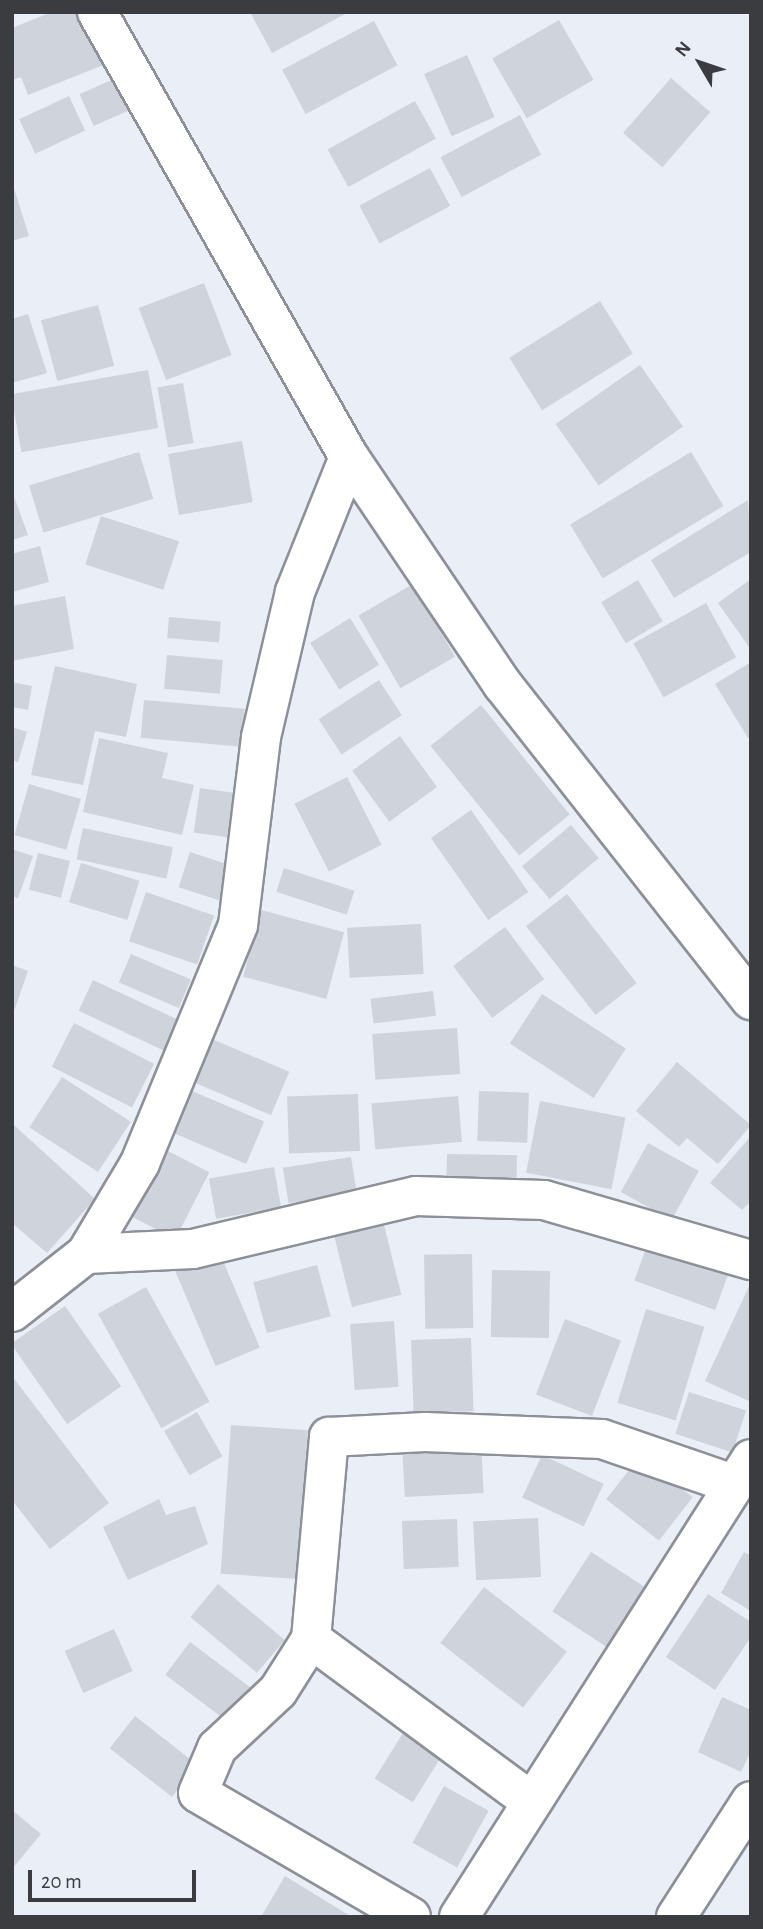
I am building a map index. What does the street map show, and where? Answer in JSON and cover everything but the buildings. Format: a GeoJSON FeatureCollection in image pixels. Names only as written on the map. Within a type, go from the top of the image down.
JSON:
{"type":"FeatureCollection","features":[{"type":"Feature","properties":{"kind":"street"},"geometry":{"type":"LineString","coordinates":[[97,12],[348,457],[503,685],[751,1000]]}},
{"type":"Feature","properties":{"kind":"street"},"geometry":{"type":"LineString","coordinates":[[12,1312],[86,1254],[140,1163],[238,925],[261,737],[295,593],[348,457]]}},
{"type":"Feature","properties":{"kind":"street"},"geometry":{"type":"LineString","coordinates":[[86,1254],[193,1249],[416,1196],[544,1200],[751,1259]]}},
{"type":"Feature","properties":{"kind":"street"},"geometry":{"type":"LineString","coordinates":[[411,1917],[198,1793],[217,1748],[278,1691],[312,1639],[329,1437],[425,1432],[602,1440],[742,1472],[529,1800],[459,1917]]}},
{"type":"Feature","properties":{"kind":"street"},"geometry":{"type":"LineString","coordinates":[[312,1639],[529,1800]]}},
{"type":"Feature","properties":{"kind":"street"},"geometry":{"type":"LineString","coordinates":[[676,1917],[751,1801]]}}]}
